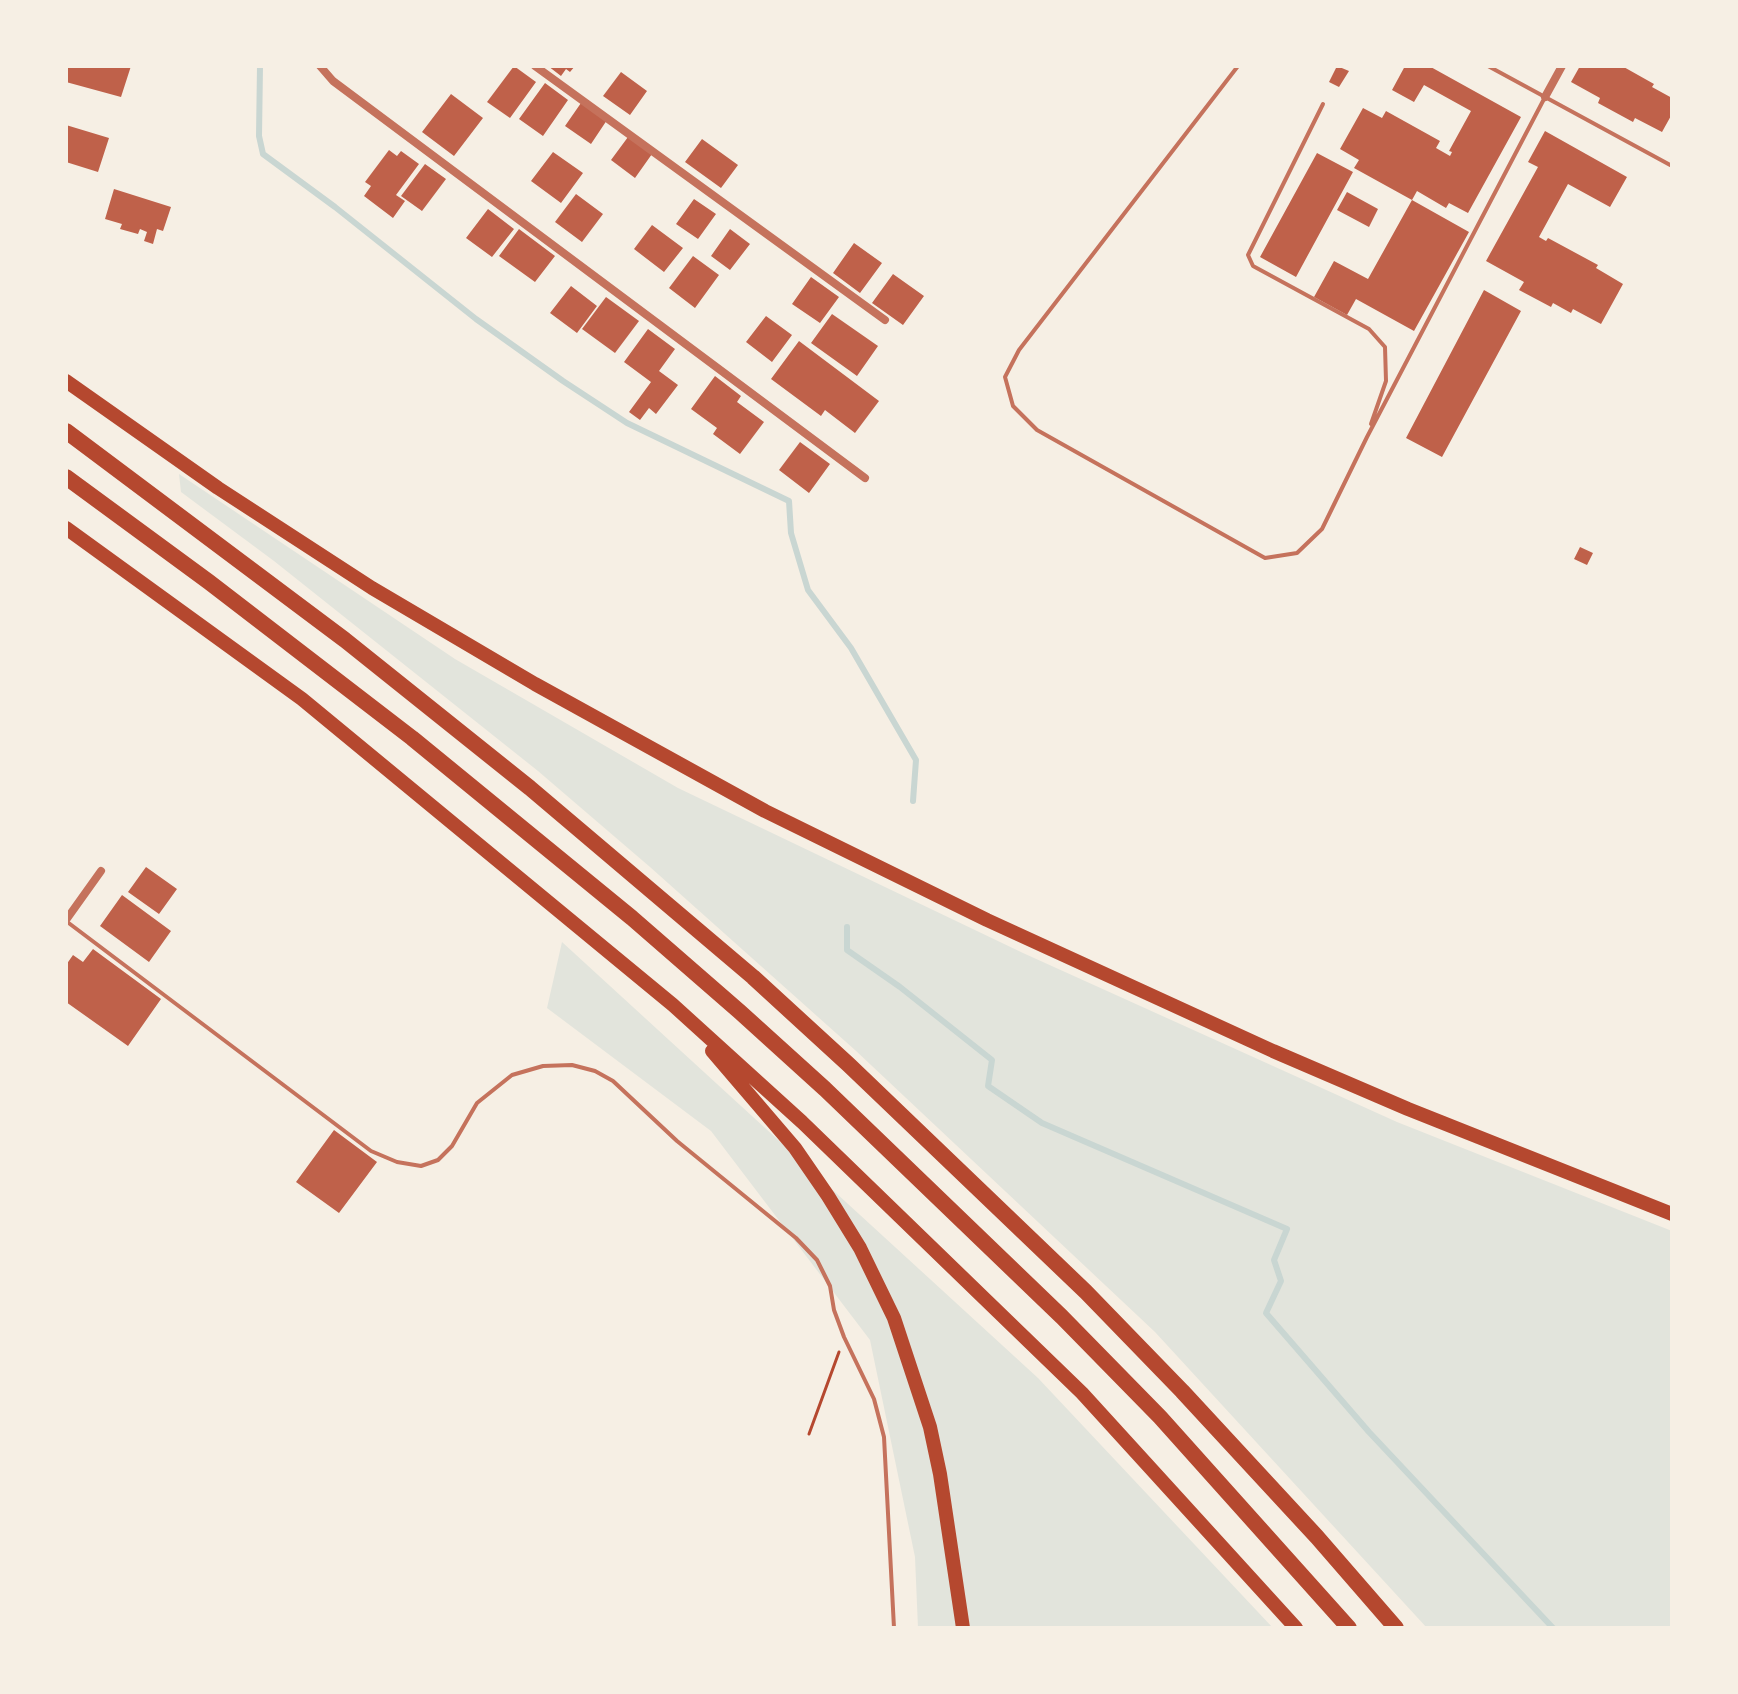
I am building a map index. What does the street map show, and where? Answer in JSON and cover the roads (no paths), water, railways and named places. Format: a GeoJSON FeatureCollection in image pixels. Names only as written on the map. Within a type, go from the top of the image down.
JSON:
{"type":"FeatureCollection","features":[{"type":"Feature","properties":{"kind":"highway"},"geometry":{"type":"LineString","coordinates":[[66,431],[345,640],[530,788],[753,977],[1086,1292],[1203,1413],[1396,1628]]}},
{"type":"Feature","properties":{"kind":"highway"},"geometry":{"type":"LineString","coordinates":[[66,477],[412,738],[632,918],[740,1012],[825,1089],[1084,1339],[1170,1428],[1349,1628]]}},
{"type":"Feature","properties":{"kind":"main road"},"geometry":{"type":"LineString","coordinates":[[66,381],[218,488],[372,588],[535,684],[765,811],[987,920],[1273,1051],[1408,1109],[1672,1214]]}},
{"type":"Feature","properties":{"kind":"main road"},"geometry":{"type":"LineString","coordinates":[[66,528],[302,699],[673,1005],[802,1122],[1082,1393],[1296,1628]]}},
{"type":"Feature","properties":{"kind":"main road"},"geometry":{"type":"LineString","coordinates":[[673,1005],[795,1148],[846,1225],[878,1283],[907,1352],[930,1427],[963,1628]]}},
{"type":"Feature","properties":{"kind":"street"},"geometry":{"type":"LineString","coordinates":[[320,66],[333,81],[865,478]]}},
{"type":"Feature","properties":{"kind":"street"},"geometry":{"type":"LineString","coordinates":[[535,66],[885,320]]}},
{"type":"Feature","properties":{"kind":"street"},"geometry":{"type":"LineString","coordinates":[[1545,97],[1562,66]]}},
{"type":"Feature","properties":{"kind":"street"},"geometry":{"type":"LineString","coordinates":[[66,920],[101,871]]}},
{"type":"Feature","properties":{"kind":"lane"},"geometry":{"type":"LineString","coordinates":[[1238,66],[1019,350],[1005,377],[1013,406],[1037,430],[1265,558],[1297,553],[1322,529],[1545,97]]}},
{"type":"Feature","properties":{"kind":"lane"},"geometry":{"type":"LineString","coordinates":[[1488,66],[1672,166]]}},
{"type":"Feature","properties":{"kind":"lane"},"geometry":{"type":"LineString","coordinates":[[1323,104],[1248,255],[1253,266],[1369,329],[1385,347],[1386,381],[1367,437]]}},
{"type":"Feature","properties":{"kind":"lane"},"geometry":{"type":"LineString","coordinates":[[66,920],[371,1151],[397,1162],[421,1166],[438,1160],[452,1146],[477,1103],[512,1075],[543,1066],[572,1065],[595,1071],[613,1081],[677,1141],[796,1238],[817,1260],[830,1286],[834,1310],[844,1337],[874,1399],[884,1437],[894,1628]]}},
{"type":"Feature","properties":{"kind":"waterway"},"geometry":{"type":"LineString","coordinates":[[260,66],[259,136],[263,154],[476,319],[563,381],[627,423],[789,501],[791,533],[808,590],[851,648],[916,760],[913,801]]}},
{"type":"Feature","properties":{"kind":"waterway"},"geometry":{"type":"LineString","coordinates":[[847,927],[847,950],[900,987],[992,1060],[988,1086],[1042,1123],[1287,1229],[1274,1260],[1281,1281],[1266,1313],[1369,1432],[1553,1628]]}}]}
